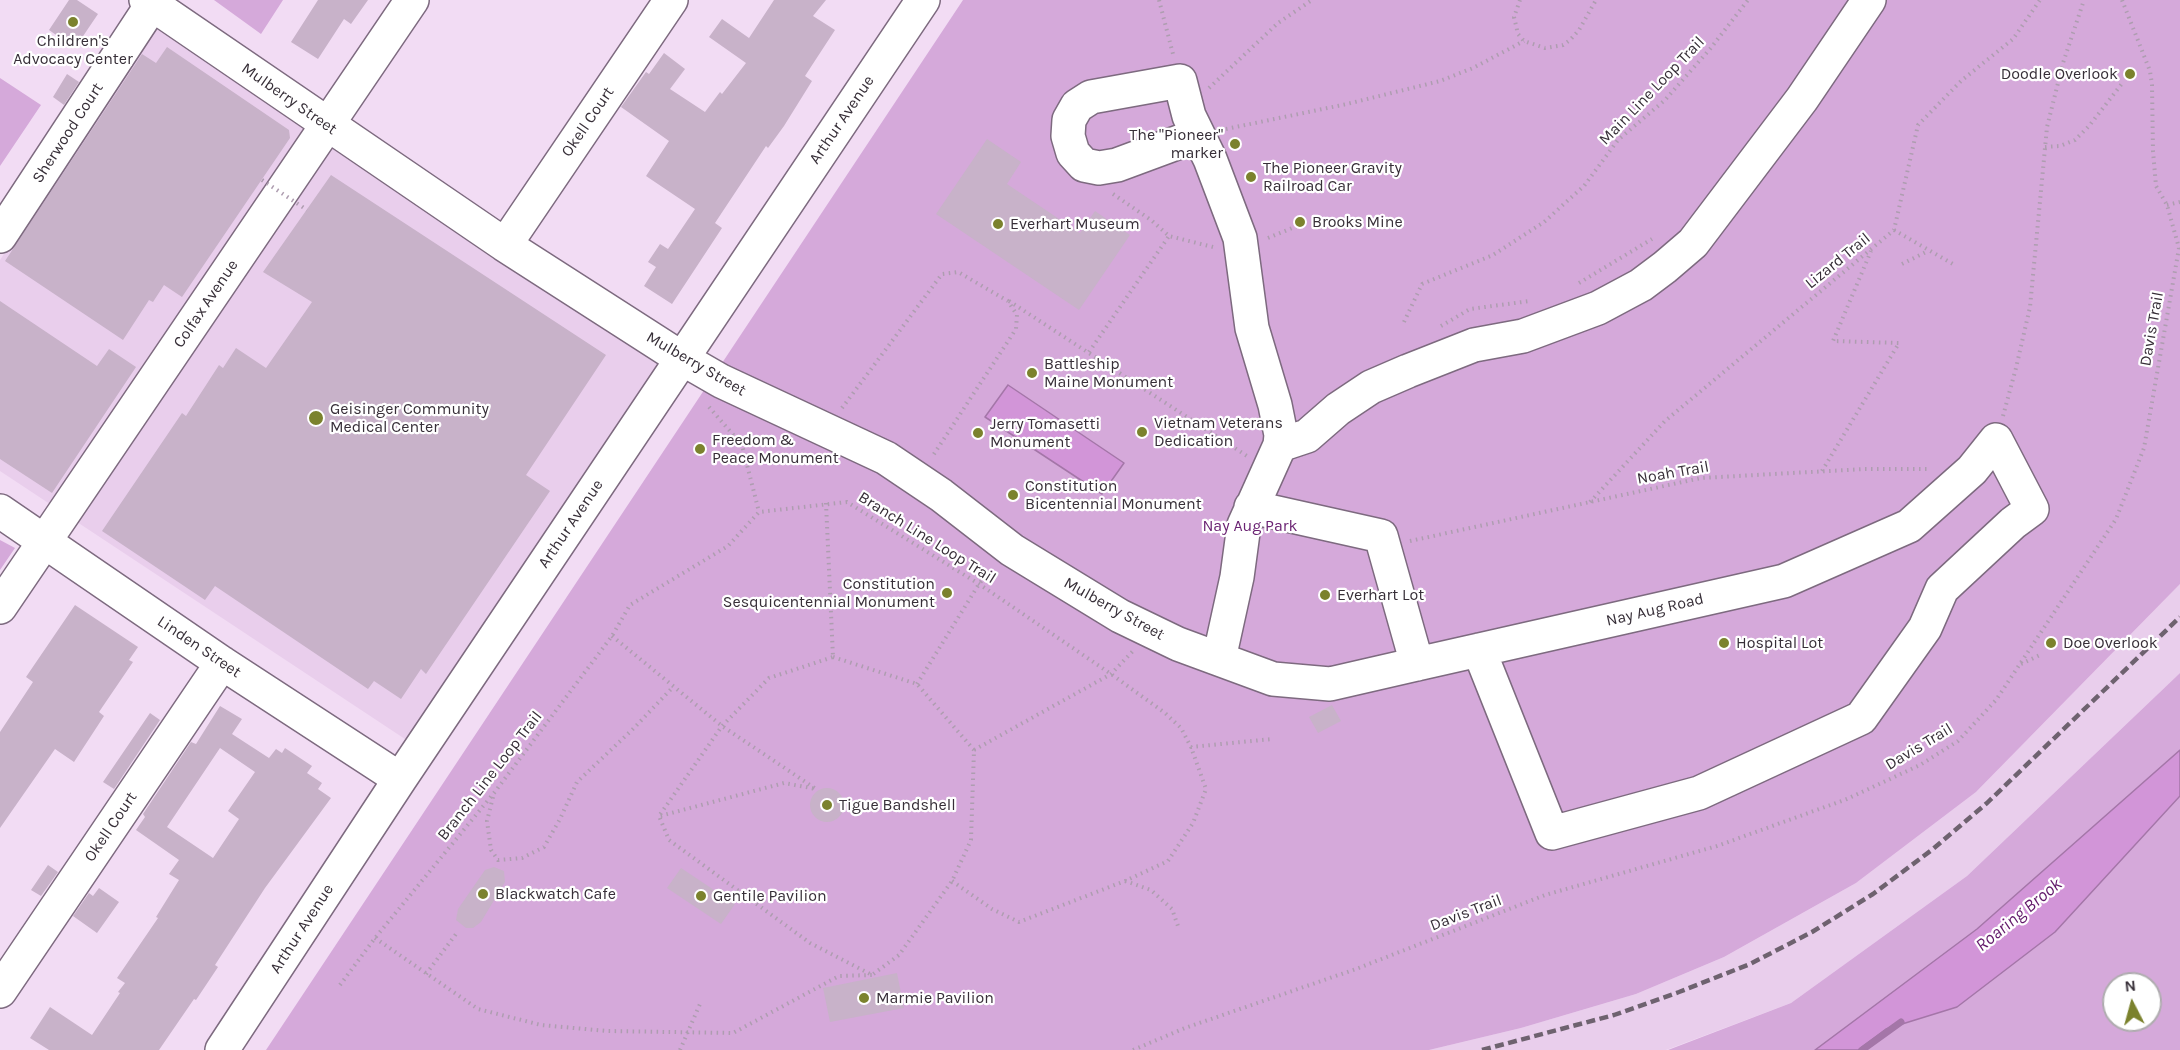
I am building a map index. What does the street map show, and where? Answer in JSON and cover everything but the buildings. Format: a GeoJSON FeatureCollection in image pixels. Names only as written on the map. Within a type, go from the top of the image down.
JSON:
{"type":"FeatureCollection","features":[{"type":"Feature","properties":{"kind":"street","name":"Colfax Avenue"},"geometry":{"type":"LineString","coordinates":[[0,607],[412,0]]}},
{"type":"Feature","properties":{"kind":"street","name":"Okell Court"},"geometry":{"type":"LineString","coordinates":[[505,245],[671,0]]}},
{"type":"Feature","properties":{"kind":"street","name":"Arthur Avenue"},"geometry":{"type":"LineString","coordinates":[[222,1050],[681,358],[924,0]]}},
{"type":"Feature","properties":{"kind":"street"},"geometry":{"type":"LineString","coordinates":[[1274,457],[1307,436],[1371,387],[1474,345],[1522,336],[1590,312],[1618,298],[1665,267],[1700,234],[1802,99],[1869,0]]}},
{"type":"Feature","properties":{"kind":"street","name":"Mulberry Street"},"geometry":{"type":"LineString","coordinates":[[151,1],[327,125],[505,245],[681,358],[721,381],[886,458],[1009,547],[1120,616],[1178,644],[1273,679]]}},
{"type":"Feature","properties":{"kind":"street","name":"Sherwood Court"},"geometry":{"type":"LineString","coordinates":[[0,237],[151,1]]}},
{"type":"Feature","properties":{"kind":"street"},"geometry":{"type":"LineString","coordinates":[[1189,109],[1225,195],[1240,238],[1252,328],[1280,429],[1274,457],[1244,525],[1237,577],[1219,659]]}},
{"type":"Feature","properties":{"kind":"street"},"geometry":{"type":"LineString","coordinates":[[1479,650],[1552,832],[1699,793],[1861,718],[1925,628],[1942,589],[2013,523],[2032,510],[1996,440]]}},
{"type":"Feature","properties":{"kind":"street","name":"Nay Aug Road"},"geometry":{"type":"LineString","coordinates":[[1273,679],[1330,684],[1784,581],[1910,526],[1972,470],[1996,440]]}},
{"type":"Feature","properties":{"kind":"street"},"geometry":{"type":"LineString","coordinates":[[1251,507],[1381,536],[1417,664]]}},
{"type":"Feature","properties":{"kind":"street","name":"Linden Street"},"geometry":{"type":"LineString","coordinates":[[0,511],[222,663],[400,779]]}},
{"type":"Feature","properties":{"kind":"street","name":"Okell Court"},"geometry":{"type":"LineString","coordinates":[[0,991],[222,663]]}},
{"type":"Feature","properties":{"kind":"path"},"geometry":{"type":"LineString","coordinates":[[1159,0],[1189,109]]}},
{"type":"Feature","properties":{"kind":"path"},"geometry":{"type":"LineString","coordinates":[[1189,109],[1278,23],[1312,0]]}},
{"type":"Feature","properties":{"kind":"path"},"geometry":{"type":"LineString","coordinates":[[1520,0],[1514,17],[1518,34],[1524,41],[1545,48],[1563,45],[1579,30],[1596,0]]}},
{"type":"Feature","properties":{"kind":"path","name":"Main Line Loop Trail"},"geometry":{"type":"LineString","coordinates":[[1404,322],[1422,284],[1493,255],[1544,222],[1584,186],[1618,140],[1665,100],[1710,49],[1748,0]]}},
{"type":"Feature","properties":{"kind":"path","name":"Lizard Trail"},"geometry":{"type":"LineString","coordinates":[[1590,502],[1665,421],[1894,230],[1918,125],[1961,81],[2013,39],[2040,0]]}},
{"type":"Feature","properties":{"kind":"path"},"geometry":{"type":"LineString","coordinates":[[1996,440],[2030,307],[2047,127],[2063,63],[2084,0]]}},
{"type":"Feature","properties":{"kind":"path","name":"Davis Trail"},"geometry":{"type":"LineString","coordinates":[[1133,1050],[1185,1028],[1356,969],[1545,895],[1717,846],[1847,799],[1920,765],[1958,741],[1996,700],[2116,519],[2144,448],[2179,248],[2167,205],[2156,186],[2150,71],[2122,0]]}},
{"type":"Feature","properties":{"kind":"path"},"geometry":{"type":"LineString","coordinates":[[1189,109],[1347,104],[1440,81],[1473,68],[1524,41]]}},
{"type":"Feature","properties":{"kind":"path"},"geometry":{"type":"LineString","coordinates":[[2045,147],[2060,146],[2075,140],[2116,94],[2124,81]]}},
{"type":"Feature","properties":{"kind":"path"},"geometry":{"type":"LineString","coordinates":[[262,180],[307,210]]}},
{"type":"Feature","properties":{"kind":"path"},"geometry":{"type":"LineString","coordinates":[[1106,189],[1151,220],[1169,236],[1243,253]]}},
{"type":"Feature","properties":{"kind":"path"},"geometry":{"type":"LineString","coordinates":[[2167,205],[2180,202]]}},
{"type":"Feature","properties":{"kind":"path"},"geometry":{"type":"LineString","coordinates":[[1894,230],[1953,264]]}},
{"type":"Feature","properties":{"kind":"path"},"geometry":{"type":"LineString","coordinates":[[1575,286],[1620,256],[1661,234]]}},
{"type":"Feature","properties":{"kind":"path"},"geometry":{"type":"LineString","coordinates":[[1089,352],[1169,236]]}},
{"type":"Feature","properties":{"kind":"path"},"geometry":{"type":"LineString","coordinates":[[1822,471],[1899,343],[1833,341],[1871,249]]}},
{"type":"Feature","properties":{"kind":"path"},"geometry":{"type":"LineString","coordinates":[[1902,264],[1929,250]]}},
{"type":"Feature","properties":{"kind":"path"},"geometry":{"type":"LineString","coordinates":[[826,430],[942,274],[958,272],[1089,352],[1274,457]]}},
{"type":"Feature","properties":{"kind":"path"},"geometry":{"type":"LineString","coordinates":[[1438,328],[1470,309],[1536,300]]}},
{"type":"Feature","properties":{"kind":"path"},"geometry":{"type":"LineString","coordinates":[[917,480],[1016,329],[1017,315],[1008,301]]}},
{"type":"Feature","properties":{"kind":"path"},"geometry":{"type":"LineString","coordinates":[[705,402],[742,445],[759,512]]}},
{"type":"Feature","properties":{"kind":"path","name":"Noah Trail"},"geometry":{"type":"LineString","coordinates":[[1384,547],[1701,478],[1865,469],[1972,470]]}},
{"type":"Feature","properties":{"kind":"path","name":"Branch Line Loop Trail"},"geometry":{"type":"LineString","coordinates":[[340,985],[375,938],[494,794],[612,636],[630,604],[728,546],[759,512],[847,501],[979,584],[1112,674],[1173,720],[1181,728],[1191,747],[1206,789],[1193,823],[1168,861],[1125,881],[1019,922],[992,909],[952,881]]}},
{"type":"Feature","properties":{"kind":"path"},"geometry":{"type":"LineString","coordinates":[[826,503],[833,657]]}},
{"type":"Feature","properties":{"kind":"path"},"geometry":{"type":"LineString","coordinates":[[917,684],[979,584],[1009,547]]}},
{"type":"Feature","properties":{"kind":"path"},"geometry":{"type":"LineString","coordinates":[[974,750],[1112,674],[1151,631]]}},
{"type":"Feature","properties":{"kind":"path"},"geometry":{"type":"LineString","coordinates":[[612,636],[722,726],[816,789],[784,783],[659,816]]}},
{"type":"Feature","properties":{"kind":"path"},"geometry":{"type":"LineString","coordinates":[[2020,664],[2042,654]]}},
{"type":"Feature","properties":{"kind":"path"},"geometry":{"type":"LineString","coordinates":[[375,938],[478,1009],[541,1025],[607,1031],[732,1033],[839,976],[872,975],[899,955],[952,881],[971,840],[974,750],[917,684],[833,657],[769,678],[722,726],[659,816]]}},
{"type":"Feature","properties":{"kind":"path"},"geometry":{"type":"LineString","coordinates":[[494,794],[487,821],[491,850],[498,860],[522,858],[544,847],[577,782],[634,728],[672,687]]}},
{"type":"Feature","properties":{"kind":"path"},"geometry":{"type":"LineString","coordinates":[[1191,747],[1272,739]]}},
{"type":"Feature","properties":{"kind":"path"},"geometry":{"type":"LineString","coordinates":[[659,816],[669,840],[810,944],[872,975]]}},
{"type":"Feature","properties":{"kind":"path"},"geometry":{"type":"LineString","coordinates":[[1125,881],[1150,890],[1172,909],[1179,929]]}},
{"type":"Feature","properties":{"kind":"path"},"geometry":{"type":"LineString","coordinates":[[426,974],[456,934]]}},
{"type":"Feature","properties":{"kind":"path"},"geometry":{"type":"LineString","coordinates":[[680,1050],[700,1004]]}},
{"type":"Feature","properties":{"kind":"shaded area","name":"Geisinger Community Medical Center"},"geometry":{"type":"Polygon","coordinates":[[[154,24],[669,366],[411,743],[0,471],[0,260],[154,24]]]}},
{"type":"Feature","properties":{"kind":"shaded area"},"geometry":{"type":"Polygon","coordinates":[[[2180,584],[2180,673],[1967,876],[1791,1003],[1666,1050],[1429,1050],[1521,1028],[1636,994],[1724,957],[1856,883],[1976,792],[2180,584]]]}},
{"type":"Feature","properties":{"kind":"green space"},"geometry":{"type":"Polygon","coordinates":[[[214,0],[283,0],[261,34],[214,0]]]}},
{"type":"Feature","properties":{"kind":"green space","name":"Nay Aug Park"},"geometry":{"type":"Polygon","coordinates":[[[963,0],[2180,0],[2180,584],[1976,792],[1856,883],[1724,957],[1636,994],[1521,1028],[1429,1050],[266,1050],[963,0]]]}},
{"type":"Feature","properties":{"kind":"green space"},"geometry":{"type":"Polygon","coordinates":[[[0,78],[41,105],[0,166],[0,78]]]}},
{"type":"Feature","properties":{"kind":"green space"},"geometry":{"type":"Polygon","coordinates":[[[0,540],[15,548],[0,570],[0,540]]]}},
{"type":"Feature","properties":{"kind":"green space"},"geometry":{"type":"Polygon","coordinates":[[[2180,673],[2180,1050],[1668,1050],[1791,1003],[1967,876],[2180,673]]]}},
{"type":"Feature","properties":{"kind":"water"},"geometry":{"type":"Polygon","coordinates":[[[1008,385],[1124,463],[1102,494],[985,417],[1008,385]]]}},
{"type":"Feature","properties":{"kind":"water"},"geometry":{"type":"Polygon","coordinates":[[[2180,750],[2180,796],[2055,932],[1957,1007],[1886,1029],[1858,1050],[1815,1050],[1977,929],[2180,750]]]}},
{"type":"Feature","properties":{"kind":"waterway","name":"Roaring Brook"},"geometry":{"type":"LineString","coordinates":[[1862,1050],[1901,1022]]}},
{"type":"Feature","properties":{"kind":"railway"},"geometry":{"type":"LineString","coordinates":[[1482,1050],[1614,1015],[1679,992],[1750,964],[1812,932],[1873,894],[1933,849],[1987,803],[2180,617]]}},
{"type":"Feature","properties":{"kind":"place","name":"Children's Advocacy Center"},"geometry":{"type":"Point","coordinates":[73,22]}},
{"type":"Feature","properties":{"kind":"place","name":"Doodle Overlook"},"geometry":{"type":"Point","coordinates":[2130,74]}},
{"type":"Feature","properties":{"kind":"place","name":"The \"Pioneer\" marker"},"geometry":{"type":"Point","coordinates":[1235,144]}},
{"type":"Feature","properties":{"kind":"place","name":"The Pioneer Gravity Railroad Car"},"geometry":{"type":"Point","coordinates":[1251,177]}},
{"type":"Feature","properties":{"kind":"place","name":"Brooks Mine"},"geometry":{"type":"Point","coordinates":[1300,222]}},
{"type":"Feature","properties":{"kind":"place","name":"Everhart Museum"},"geometry":{"type":"Point","coordinates":[998,224]}},
{"type":"Feature","properties":{"kind":"place","name":"Battleship Maine Monument"},"geometry":{"type":"Point","coordinates":[1032,373]}},
{"type":"Feature","properties":{"kind":"place","name":"Geisinger Community Medical Center"},"geometry":{"type":"Point","coordinates":[316,418]}},
{"type":"Feature","properties":{"kind":"place","name":"Vietnam Veterans Dedication"},"geometry":{"type":"Point","coordinates":[1142,432]}},
{"type":"Feature","properties":{"kind":"place","name":"Jerry Tomasetti Monument"},"geometry":{"type":"Point","coordinates":[978,433]}},
{"type":"Feature","properties":{"kind":"place","name":"Freedom & Peace Monument"},"geometry":{"type":"Point","coordinates":[700,449]}},
{"type":"Feature","properties":{"kind":"place","name":"Constitution Bicentennial Monument"},"geometry":{"type":"Point","coordinates":[1013,495]}},
{"type":"Feature","properties":{"kind":"place","name":"Constitution Sesquicentennial Monument"},"geometry":{"type":"Point","coordinates":[947,593]}},
{"type":"Feature","properties":{"kind":"place","name":"Everhart Lot"},"geometry":{"type":"Point","coordinates":[1325,595]}},
{"type":"Feature","properties":{"kind":"place","name":"Hospital Lot"},"geometry":{"type":"Point","coordinates":[1724,643]}},
{"type":"Feature","properties":{"kind":"place","name":"Doe Overlook"},"geometry":{"type":"Point","coordinates":[2051,643]}},
{"type":"Feature","properties":{"kind":"place","name":"Tigue Bandshell"},"geometry":{"type":"Point","coordinates":[827,805]}},
{"type":"Feature","properties":{"kind":"place","name":"Blackwatch Cafe"},"geometry":{"type":"Point","coordinates":[483,894]}},
{"type":"Feature","properties":{"kind":"place","name":"Gentile Pavilion"},"geometry":{"type":"Point","coordinates":[701,896]}},
{"type":"Feature","properties":{"kind":"place","name":"Marmie Pavilion"},"geometry":{"type":"Point","coordinates":[864,998]}}]}
